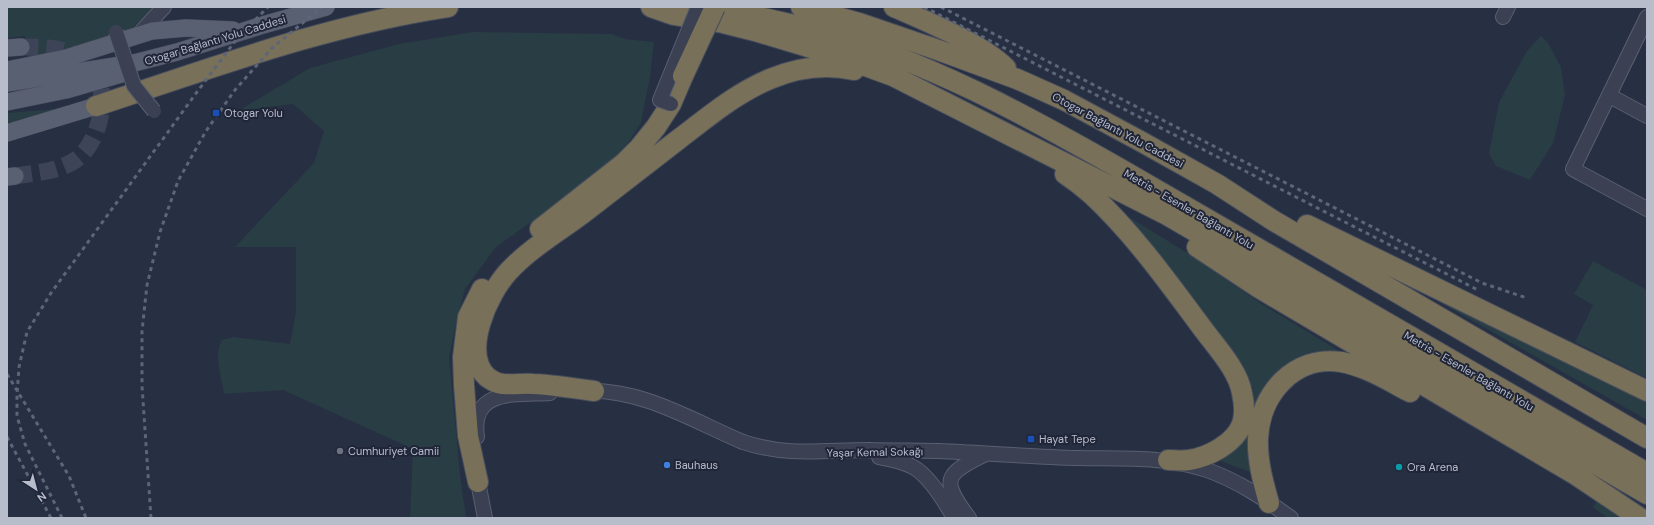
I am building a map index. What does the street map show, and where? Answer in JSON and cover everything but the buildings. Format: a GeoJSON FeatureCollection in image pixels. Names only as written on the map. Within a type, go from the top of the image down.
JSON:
{"type":"FeatureCollection","features":[{"type":"Feature","properties":{"kind":"highway"},"geometry":{"type":"LineString","coordinates":[[96,106],[315,35],[365,23],[448,7]]}},
{"type":"Feature","properties":{"kind":"highway"},"geometry":{"type":"LineString","coordinates":[[651,7],[674,15],[754,30],[838,56],[893,76],[1167,215],[1647,494]]}},
{"type":"Feature","properties":{"kind":"highway","name":"Metris - Esenler Bağlantı Yolu"},"geometry":{"type":"LineString","coordinates":[[704,7],[735,11],[816,30],[886,54],[983,94],[1049,128],[1647,473]]}},
{"type":"Feature","properties":{"kind":"highway"},"geometry":{"type":"LineString","coordinates":[[478,482],[468,436],[464,385],[463,344],[475,316],[493,294],[507,273],[624,163],[639,148],[656,127],[671,104],[715,7]]}},
{"type":"Feature","properties":{"kind":"highway","name":"Otogar Bağlantı Yolu Caddesi"},"geometry":{"type":"LineString","coordinates":[[801,7],[867,26],[1017,79],[1071,103],[1217,184]]}},
{"type":"Feature","properties":{"kind":"highway"},"geometry":{"type":"LineString","coordinates":[[894,7],[982,50],[999,61],[1017,79]]}},
{"type":"Feature","properties":{"kind":"highway"},"geometry":{"type":"LineString","coordinates":[[568,216],[722,106],[770,79],[795,70],[827,67],[851,69],[878,75],[912,86]]}},
{"type":"Feature","properties":{"kind":"highway"},"geometry":{"type":"LineString","coordinates":[[1019,139],[1090,193],[1124,227],[1177,294],[1232,369],[1237,379],[1242,392],[1244,407],[1242,423],[1234,437],[1223,447],[1190,460],[1168,460]]}},
{"type":"Feature","properties":{"kind":"highway"},"geometry":{"type":"LineString","coordinates":[[1070,166],[1259,288],[1576,475],[1640,518]]}},
{"type":"Feature","properties":{"kind":"highway"},"geometry":{"type":"LineString","coordinates":[[1217,184],[1252,196],[1320,232],[1647,391]]}},
{"type":"Feature","properties":{"kind":"highway"},"geometry":{"type":"LineString","coordinates":[[1217,184],[1244,203],[1274,221],[1647,438]]}},
{"type":"Feature","properties":{"kind":"highway"},"geometry":{"type":"LineString","coordinates":[[475,316],[479,330],[476,353],[480,366],[486,376],[492,380],[499,383],[533,384],[594,391]]}},
{"type":"Feature","properties":{"kind":"highway"},"geometry":{"type":"LineString","coordinates":[[1269,503],[1264,487],[1258,450],[1258,436],[1264,407],[1279,384],[1289,375],[1302,367],[1314,363],[1330,361],[1342,363],[1379,376],[1447,412],[1506,446],[1536,461],[1576,475]]}},
{"type":"Feature","properties":{"kind":"main road","name":"Otogar Bağlantı Yolu Caddesi"},"geometry":{"type":"LineString","coordinates":[[7,83],[134,63],[177,52],[262,25],[326,7]]}},
{"type":"Feature","properties":{"kind":"main road"},"geometry":{"type":"LineString","coordinates":[[7,70],[66,58],[139,34],[166,29],[186,28],[232,30],[262,25]]}},
{"type":"Feature","properties":{"kind":"main road"},"geometry":{"type":"LineString","coordinates":[[7,102],[66,90],[110,78],[177,52]]}},
{"type":"Feature","properties":{"kind":"main road"},"geometry":{"type":"LineString","coordinates":[[7,133],[96,106]]}},
{"type":"Feature","properties":{"kind":"street"},"geometry":{"type":"LineString","coordinates":[[139,34],[164,7]]}},
{"type":"Feature","properties":{"kind":"street"},"geometry":{"type":"LineString","coordinates":[[671,104],[660,100],[698,7]]}},
{"type":"Feature","properties":{"kind":"street"},"geometry":{"type":"LineString","coordinates":[[1647,17],[1610,96],[1573,169],[1647,209]]}},
{"type":"Feature","properties":{"kind":"street"},"geometry":{"type":"LineString","coordinates":[[116,32],[134,86],[154,111]]}},
{"type":"Feature","properties":{"kind":"street"},"geometry":{"type":"LineString","coordinates":[[1610,96],[1647,116]]}},
{"type":"Feature","properties":{"kind":"street","name":"Yaşar Kemal Sokağı"},"geometry":{"type":"LineString","coordinates":[[478,482],[480,454],[476,432],[476,420],[482,406],[489,400],[496,397],[506,396],[594,391],[623,394],[643,399],[757,446],[779,451],[800,452],[855,450],[959,452],[1168,460],[1206,470],[1227,478],[1249,490],[1291,518]]}},
{"type":"Feature","properties":{"kind":"street"},"geometry":{"type":"LineString","coordinates":[[855,450],[869,455],[902,462],[920,471],[954,518]]}},
{"type":"Feature","properties":{"kind":"street"},"geometry":{"type":"LineString","coordinates":[[969,518],[956,501],[950,490],[950,481],[953,474],[970,462],[986,454]]}},
{"type":"Feature","properties":{"kind":"street"},"geometry":{"type":"LineString","coordinates":[[478,482],[485,518]]}},
{"type":"Feature","properties":{"kind":"shaded area"},"geometry":{"type":"Polygon","coordinates":[[[7,7],[155,7],[132,28],[111,38],[28,60],[25,36],[7,38],[7,7]]]}},
{"type":"Feature","properties":{"kind":"shaded area"},"geometry":{"type":"Polygon","coordinates":[[[473,32],[612,34],[625,39],[654,42],[650,77],[641,123],[621,154],[568,196],[496,247],[465,289],[449,358],[460,474],[466,518],[410,518],[413,449],[283,390],[224,394],[218,359],[219,346],[222,340],[233,337],[290,344],[296,312],[296,247],[235,247],[314,163],[324,131],[293,104],[244,110],[243,108],[310,68],[399,44],[473,32]]]}},
{"type":"Feature","properties":{"kind":"shaded area"},"geometry":{"type":"Polygon","coordinates":[[[1541,36],[1548,43],[1561,67],[1565,95],[1553,143],[1530,180],[1496,166],[1489,154],[1499,102],[1527,51],[1541,36]]]}},
{"type":"Feature","properties":{"kind":"shaded area"},"geometry":{"type":"Polygon","coordinates":[[[66,108],[7,124],[7,113],[66,108]]]}},
{"type":"Feature","properties":{"kind":"shaded area"},"geometry":{"type":"Polygon","coordinates":[[[1129,217],[1189,254],[1260,303],[1341,352],[1328,351],[1314,354],[1257,408],[1254,407],[1253,389],[1243,368],[1127,221],[1129,217]]]}},
{"type":"Feature","properties":{"kind":"shaded area"},"geometry":{"type":"Polygon","coordinates":[[[1593,261],[1647,290],[1647,378],[1575,342],[1593,305],[1574,294],[1593,261]]]}},
{"type":"Feature","properties":{"kind":"shaded area"},"geometry":{"type":"Polygon","coordinates":[[[1436,300],[1564,357],[1647,398],[1647,420],[1436,300]]]}},
{"type":"Feature","properties":{"kind":"shaded area"},"geometry":{"type":"Polygon","coordinates":[[[1248,435],[1253,436],[1258,475],[1218,460],[1248,435]]]}},
{"type":"Feature","properties":{"kind":"shaded area"},"geometry":{"type":"Polygon","coordinates":[[[1597,501],[1621,518],[1607,518],[1593,507],[1597,501]]]}},
{"type":"Feature","properties":{"kind":"tunnel"},"geometry":{"type":"LineString","coordinates":[[15,176],[45,172],[60,168],[74,161],[84,153],[92,141],[97,127],[101,112],[102,97],[100,83],[95,71],[79,56],[63,50],[38,47],[21,47]]}},
{"type":"Feature","properties":{"kind":"railway"},"geometry":{"type":"LineString","coordinates":[[62,518],[25,444],[17,416],[19,367],[27,332],[51,293],[197,92],[239,36],[268,7]]}},
{"type":"Feature","properties":{"kind":"railway"},"geometry":{"type":"LineString","coordinates":[[151,518],[142,386],[142,331],[147,285],[160,232],[178,181],[206,131],[235,90],[272,48],[322,7]]}},
{"type":"Feature","properties":{"kind":"railway"},"geometry":{"type":"LineString","coordinates":[[924,7],[1478,290]]}},
{"type":"Feature","properties":{"kind":"railway"},"geometry":{"type":"LineString","coordinates":[[941,7],[1482,283],[1527,298]]}},
{"type":"Feature","properties":{"kind":"railway"},"geometry":{"type":"LineString","coordinates":[[7,374],[69,476],[86,518]]}},
{"type":"Feature","properties":{"kind":"railway"},"geometry":{"type":"LineString","coordinates":[[7,437],[51,518]]}},
{"type":"Feature","properties":{"kind":"place","name":"Otogar Yolu"},"geometry":{"type":"Point","coordinates":[216,113]}},
{"type":"Feature","properties":{"kind":"place","name":"Hayat Tepe"},"geometry":{"type":"Point","coordinates":[1031,439]}},
{"type":"Feature","properties":{"kind":"place","name":"Cumhuriyet Camii"},"geometry":{"type":"Point","coordinates":[340,451]}},
{"type":"Feature","properties":{"kind":"place","name":"Bauhaus"},"geometry":{"type":"Point","coordinates":[667,465]}},
{"type":"Feature","properties":{"kind":"place","name":"Ora Arena"},"geometry":{"type":"Point","coordinates":[1399,467]}}]}
